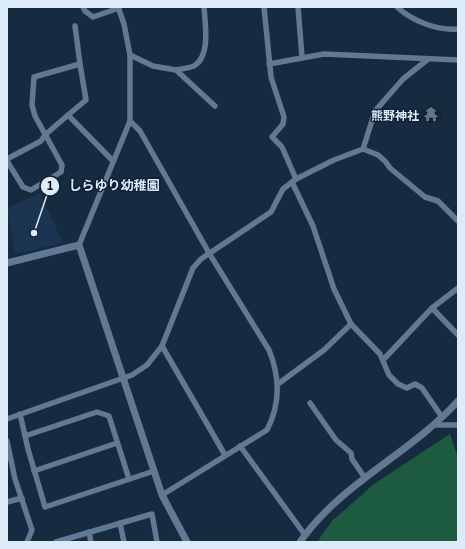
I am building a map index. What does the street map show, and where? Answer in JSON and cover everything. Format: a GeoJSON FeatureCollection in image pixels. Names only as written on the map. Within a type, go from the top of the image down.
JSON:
{"type":"FeatureCollection","features":[{"type":"Feature","properties":{"kind":"street"},"geometry":{"type":"LineString","coordinates":[[84,7],[85,11],[93,17],[126,7]]}},
{"type":"Feature","properties":{"kind":"street"},"geometry":{"type":"LineString","coordinates":[[130,55],[152,66],[176,70],[194,66],[202,58],[205,45],[204,7]]}},
{"type":"Feature","properties":{"kind":"street"},"geometry":{"type":"LineString","coordinates":[[264,7],[271,77],[284,117],[283,124],[272,137],[282,147],[294,181],[313,226],[334,290],[351,324],[384,359],[389,375],[398,384],[407,388],[415,384],[422,388],[442,417]]}},
{"type":"Feature","properties":{"kind":"street"},"geometry":{"type":"LineString","coordinates":[[298,7],[302,57]]}},
{"type":"Feature","properties":{"kind":"street"},"geometry":{"type":"LineString","coordinates":[[397,7],[415,19],[433,26],[451,30],[458,29]]}},
{"type":"Feature","properties":{"kind":"street"},"geometry":{"type":"LineString","coordinates":[[119,9],[130,55],[130,121],[80,245],[162,495],[187,542]]}},
{"type":"Feature","properties":{"kind":"street"},"geometry":{"type":"LineString","coordinates":[[75,26],[80,64],[86,91],[86,100],[45,134],[41,141],[7,160],[23,187],[31,190],[61,172],[62,165],[45,134],[35,116],[32,105],[34,77],[80,64]]}},
{"type":"Feature","properties":{"kind":"street"},"geometry":{"type":"LineString","coordinates":[[269,64],[324,54],[428,60],[458,60]]}},
{"type":"Feature","properties":{"kind":"street"},"geometry":{"type":"LineString","coordinates":[[363,149],[375,111],[403,80],[428,60]]}},
{"type":"Feature","properties":{"kind":"street"},"geometry":{"type":"LineString","coordinates":[[176,70],[215,106]]}},
{"type":"Feature","properties":{"kind":"street"},"geometry":{"type":"LineString","coordinates":[[68,115],[113,161]]}},
{"type":"Feature","properties":{"kind":"street"},"geometry":{"type":"LineString","coordinates":[[130,121],[140,131],[209,253],[269,350],[275,366],[278,384],[278,399],[274,416],[267,430],[162,495]]}},
{"type":"Feature","properties":{"kind":"street"},"geometry":{"type":"LineString","coordinates":[[7,419],[124,378],[147,365],[162,346],[193,268],[201,259],[271,212],[283,189],[294,181],[334,160],[363,149],[378,155],[386,161],[390,168],[425,197],[438,201],[458,221]]}},
{"type":"Feature","properties":{"kind":"street"},"geometry":{"type":"LineString","coordinates":[[7,263],[80,245]]}},
{"type":"Feature","properties":{"kind":"street"},"geometry":{"type":"LineString","coordinates":[[384,359],[432,308],[458,288]]}},
{"type":"Feature","properties":{"kind":"street"},"geometry":{"type":"LineString","coordinates":[[432,308],[458,335]]}},
{"type":"Feature","properties":{"kind":"street"},"geometry":{"type":"LineString","coordinates":[[278,384],[324,350],[351,324]]}},
{"type":"Feature","properties":{"kind":"street"},"geometry":{"type":"LineString","coordinates":[[162,346],[226,455]]}},
{"type":"Feature","properties":{"kind":"street"},"geometry":{"type":"LineString","coordinates":[[300,542],[328,508],[435,425],[458,401]]}},
{"type":"Feature","properties":{"kind":"street"},"geometry":{"type":"LineString","coordinates":[[310,403],[336,440],[351,453],[352,459],[365,478]]}},
{"type":"Feature","properties":{"kind":"street"},"geometry":{"type":"LineString","coordinates":[[25,436],[97,412],[109,416],[129,479]]}},
{"type":"Feature","properties":{"kind":"street"},"geometry":{"type":"LineString","coordinates":[[20,414],[34,471],[45,506],[154,471]]}},
{"type":"Feature","properties":{"kind":"street"},"geometry":{"type":"LineString","coordinates":[[435,425],[458,425]]}},
{"type":"Feature","properties":{"kind":"street"},"geometry":{"type":"LineString","coordinates":[[7,441],[15,479],[32,530],[27,542]]}},
{"type":"Feature","properties":{"kind":"street"},"geometry":{"type":"LineString","coordinates":[[34,471],[117,443]]}},
{"type":"Feature","properties":{"kind":"street"},"geometry":{"type":"LineString","coordinates":[[240,446],[305,535]]}},
{"type":"Feature","properties":{"kind":"street"},"geometry":{"type":"LineString","coordinates":[[7,502],[22,498]]}},
{"type":"Feature","properties":{"kind":"street"},"geometry":{"type":"LineString","coordinates":[[57,542],[152,514],[157,542]]}},
{"type":"Feature","properties":{"kind":"street"},"geometry":{"type":"LineString","coordinates":[[120,523],[124,542]]}},
{"type":"Feature","properties":{"kind":"street"},"geometry":{"type":"LineString","coordinates":[[89,532],[91,542]]}},
{"type":"Feature","properties":{"kind":"shaded area"},"geometry":{"type":"Polygon","coordinates":[[[40,193],[63,243],[15,254],[7,208],[40,193]]]}},
{"type":"Feature","properties":{"kind":"green space"},"geometry":{"type":"Polygon","coordinates":[[[450,434],[458,458],[458,542],[317,542],[332,521],[374,484],[450,434]]]}},
{"type":"Feature","properties":{"kind":"place","name":"熊野神社"},"geometry":{"type":"Point","coordinates":[431,114]}},
{"type":"Feature","properties":{"kind":"place","name":"しらゆり幼稚園"},"geometry":{"type":"Point","coordinates":[34,233]}}]}
